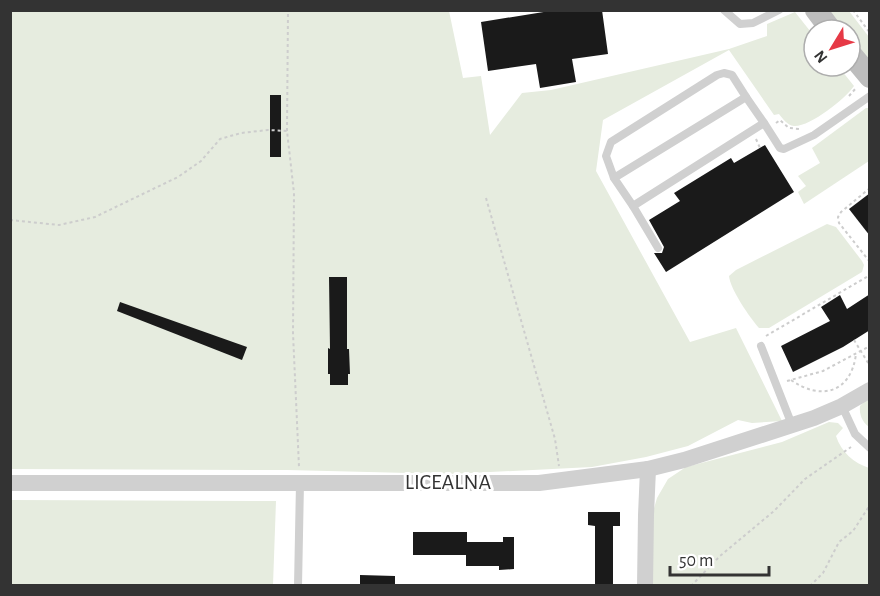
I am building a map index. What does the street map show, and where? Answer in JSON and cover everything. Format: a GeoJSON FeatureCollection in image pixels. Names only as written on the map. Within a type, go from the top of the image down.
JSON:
{"type":"FeatureCollection","features":[{"type":"Feature","properties":{"kind":"street","name":"LICEALNA"},"geometry":{"type":"LineString","coordinates":[[10,483],[539,483],[648,469],[684,460],[793,426],[842,406],[870,390]]}},
{"type":"Feature","properties":{"kind":"street"},"geometry":{"type":"LineString","coordinates":[[645,585],[645,515],[648,469]]}},
{"type":"Feature","properties":{"kind":"lane"},"geometry":{"type":"LineString","coordinates":[[724,10],[740,24],[753,23],[779,10]]}},
{"type":"Feature","properties":{"kind":"lane"},"geometry":{"type":"LineString","coordinates":[[658,248],[614,177],[606,156],[611,142],[717,75],[724,73],[732,75],[780,148],[784,149],[814,135],[870,96]]}},
{"type":"Feature","properties":{"kind":"lane"},"geometry":{"type":"LineString","coordinates":[[614,177],[746,97]]}},
{"type":"Feature","properties":{"kind":"lane"},"geometry":{"type":"LineString","coordinates":[[633,206],[766,126]]}},
{"type":"Feature","properties":{"kind":"lane"},"geometry":{"type":"LineString","coordinates":[[761,346],[793,426]]}},
{"type":"Feature","properties":{"kind":"lane"},"geometry":{"type":"LineString","coordinates":[[842,406],[850,425],[860,440],[870,447]]}},
{"type":"Feature","properties":{"kind":"lane"},"geometry":{"type":"LineString","coordinates":[[298,585],[300,482]]}},
{"type":"Feature","properties":{"kind":"path"},"geometry":{"type":"LineString","coordinates":[[288,10],[287,131],[294,193],[293,333],[300,482]]}},
{"type":"Feature","properties":{"kind":"path"},"geometry":{"type":"LineString","coordinates":[[853,10],[870,33]]}},
{"type":"Feature","properties":{"kind":"path"},"geometry":{"type":"LineString","coordinates":[[848,97],[864,81]]}},
{"type":"Feature","properties":{"kind":"path"},"geometry":{"type":"LineString","coordinates":[[760,148],[755,139],[766,126],[780,120],[789,128],[802,129]]}},
{"type":"Feature","properties":{"kind":"path"},"geometry":{"type":"LineString","coordinates":[[10,220],[59,225],[95,217],[178,177],[201,161],[220,139],[241,133],[268,130],[287,131]]}},
{"type":"Feature","properties":{"kind":"path"},"geometry":{"type":"LineString","coordinates":[[870,188],[838,217],[839,223],[870,262]]}},
{"type":"Feature","properties":{"kind":"path"},"geometry":{"type":"LineString","coordinates":[[486,198],[555,439],[562,480]]}},
{"type":"Feature","properties":{"kind":"path"},"geometry":{"type":"LineString","coordinates":[[761,346],[764,337],[870,275]]}},
{"type":"Feature","properties":{"kind":"path"},"geometry":{"type":"LineString","coordinates":[[854,340],[870,366]]}},
{"type":"Feature","properties":{"kind":"path"},"geometry":{"type":"LineString","coordinates":[[776,384],[823,371],[870,346]]}},
{"type":"Feature","properties":{"kind":"path"},"geometry":{"type":"LineString","coordinates":[[790,380],[802,388],[813,391],[836,388],[847,381],[854,370],[856,354]]}},
{"type":"Feature","properties":{"kind":"path"},"geometry":{"type":"LineString","coordinates":[[691,585],[720,556],[774,511],[805,479],[860,440]]}},
{"type":"Feature","properties":{"kind":"path"},"geometry":{"type":"LineString","coordinates":[[810,585],[823,573],[839,542],[853,531],[870,506]]}},
{"type":"Feature","properties":{"kind":"shaded area"},"geometry":{"type":"Polygon","coordinates":[[[11,11],[449,11],[463,78],[481,76],[490,135],[522,93],[551,90],[729,49],[767,36],[767,24],[795,12],[802,21],[802,78],[848,78],[854,86],[835,105],[818,117],[794,126],[785,122],[779,114],[774,115],[729,50],[603,120],[596,171],[690,342],[736,328],[782,421],[752,423],[738,420],[688,446],[592,467],[450,474],[287,470],[11,469],[11,11]]]}},
{"type":"Feature","properties":{"kind":"shaded area"},"geometry":{"type":"Polygon","coordinates":[[[824,11],[849,11],[854,18],[830,18],[824,11]]]}},
{"type":"Feature","properties":{"kind":"shaded area"},"geometry":{"type":"Polygon","coordinates":[[[862,28],[869,37],[869,66],[862,57],[862,28]]]}},
{"type":"Feature","properties":{"kind":"shaded area"},"geometry":{"type":"Polygon","coordinates":[[[869,108],[869,161],[804,204],[798,192],[806,186],[798,176],[820,163],[812,148],[869,108]]]}},
{"type":"Feature","properties":{"kind":"shaded area"},"geometry":{"type":"Polygon","coordinates":[[[827,224],[836,227],[862,261],[864,265],[862,272],[769,328],[759,328],[737,296],[729,276],[736,270],[827,224]]]}},
{"type":"Feature","properties":{"kind":"shaded area"},"geometry":{"type":"Polygon","coordinates":[[[869,396],[869,427],[863,420],[860,406],[869,396]]]}},
{"type":"Feature","properties":{"kind":"shaded area"},"geometry":{"type":"Polygon","coordinates":[[[829,422],[838,423],[843,428],[836,436],[845,452],[853,460],[869,468],[869,585],[652,585],[650,522],[657,498],[668,479],[686,467],[782,442],[829,422]]]}},
{"type":"Feature","properties":{"kind":"shaded area"},"geometry":{"type":"Polygon","coordinates":[[[11,500],[276,501],[273,585],[11,585],[11,500]]]}},
{"type":"Feature","properties":{"kind":"building"},"geometry":{"type":"Polygon","coordinates":[[[556,10],[602,10],[608,54],[572,59],[576,82],[540,88],[536,64],[488,71],[481,22],[556,10]]]}},
{"type":"Feature","properties":{"kind":"building"},"geometry":{"type":"Polygon","coordinates":[[[270,95],[281,95],[281,157],[270,157],[270,95]]]}},
{"type":"Feature","properties":{"kind":"building"},"geometry":{"type":"Polygon","coordinates":[[[765,145],[794,192],[666,272],[654,253],[662,253],[664,247],[649,220],[680,201],[674,193],[731,158],[734,163],[765,145]]]}},
{"type":"Feature","properties":{"kind":"building"},"geometry":{"type":"Polygon","coordinates":[[[870,193],[870,236],[849,209],[870,193]]]}},
{"type":"Feature","properties":{"kind":"building"},"geometry":{"type":"Polygon","coordinates":[[[329,277],[347,277],[347,349],[349,349],[350,374],[348,374],[348,385],[330,385],[330,374],[328,374],[329,277]]]}},
{"type":"Feature","properties":{"kind":"building"},"geometry":{"type":"Polygon","coordinates":[[[870,294],[870,330],[843,347],[793,372],[781,346],[830,321],[821,307],[840,295],[847,309],[870,294]]]}},
{"type":"Feature","properties":{"kind":"building"},"geometry":{"type":"Polygon","coordinates":[[[120,302],[247,347],[242,360],[117,311],[120,302]]]}},
{"type":"Feature","properties":{"kind":"building"},"geometry":{"type":"Polygon","coordinates":[[[588,512],[620,512],[620,526],[613,526],[613,585],[595,585],[595,526],[588,525],[588,512]]]}},
{"type":"Feature","properties":{"kind":"building"},"geometry":{"type":"Polygon","coordinates":[[[413,532],[467,532],[467,542],[503,542],[503,537],[514,537],[514,569],[499,570],[499,566],[466,566],[466,555],[413,555],[413,532]]]}},
{"type":"Feature","properties":{"kind":"building"},"geometry":{"type":"Polygon","coordinates":[[[360,575],[395,576],[395,585],[360,585],[360,575]]]}}]}
